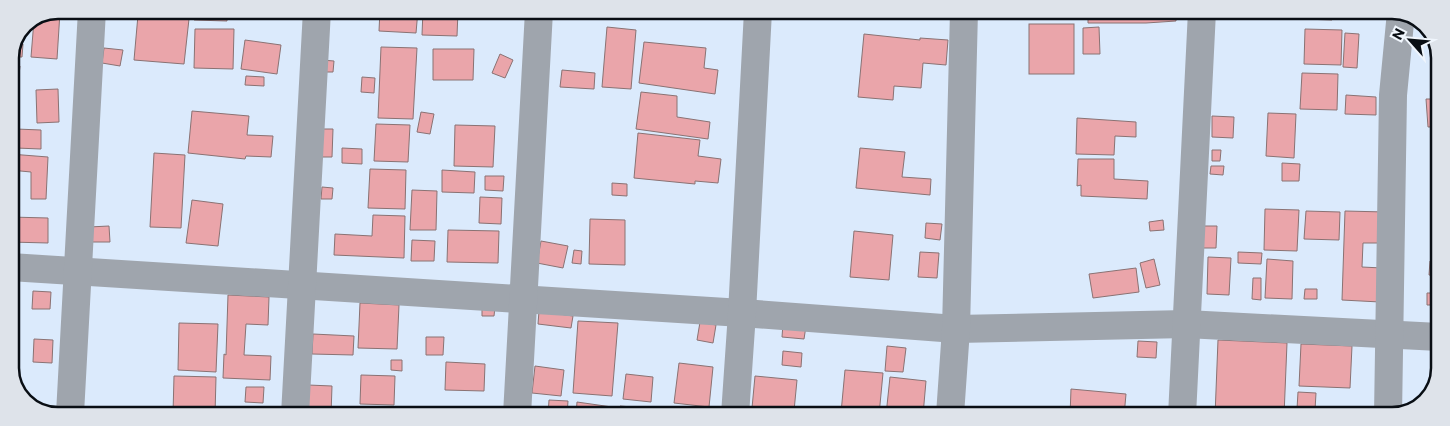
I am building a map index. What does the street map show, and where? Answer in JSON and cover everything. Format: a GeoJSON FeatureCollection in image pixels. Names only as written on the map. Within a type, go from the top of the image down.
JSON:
{"type":"FeatureCollection","features":[{"type":"Feature","properties":{"kind":"street"},"geometry":{"type":"LineString","coordinates":[[70,407],[92,19]]}},
{"type":"Feature","properties":{"kind":"street"},"geometry":{"type":"LineString","coordinates":[[295,407],[317,19]]}},
{"type":"Feature","properties":{"kind":"street"},"geometry":{"type":"LineString","coordinates":[[517,407],[539,19]]}},
{"type":"Feature","properties":{"kind":"street"},"geometry":{"type":"LineString","coordinates":[[736,407],[758,19]]}},
{"type":"Feature","properties":{"kind":"street"},"geometry":{"type":"LineString","coordinates":[[951,407],[956,329],[964,19]]}},
{"type":"Feature","properties":{"kind":"street"},"geometry":{"type":"LineString","coordinates":[[1182,407],[1202,19]]}},
{"type":"Feature","properties":{"kind":"street"},"geometry":{"type":"LineString","coordinates":[[1388,407],[1393,95],[1400,20]]}},
{"type":"Feature","properties":{"kind":"street"},"geometry":{"type":"LineString","coordinates":[[19,268],[742,313],[956,329],[1186,324],[1431,337]]}},
{"type":"Feature","properties":{"kind":"building"},"geometry":{"type":"Polygon","coordinates":[[[50,19],[60,19],[57,59],[31,57],[33,27],[50,19]]]}},
{"type":"Feature","properties":{"kind":"building"},"geometry":{"type":"Polygon","coordinates":[[[138,19],[189,19],[184,64],[134,60],[138,19]]]}},
{"type":"Feature","properties":{"kind":"building"},"geometry":{"type":"Polygon","coordinates":[[[227,19],[227,21],[194,20],[227,19]]]}},
{"type":"Feature","properties":{"kind":"building"},"geometry":{"type":"Polygon","coordinates":[[[380,19],[417,19],[416,33],[379,31],[380,19]]]}},
{"type":"Feature","properties":{"kind":"building"},"geometry":{"type":"Polygon","coordinates":[[[423,19],[458,19],[457,36],[422,35],[423,19]]]}},
{"type":"Feature","properties":{"kind":"building"},"geometry":{"type":"Polygon","coordinates":[[[1088,19],[1176,19],[1176,21],[1146,23],[1088,23],[1088,19]]]}},
{"type":"Feature","properties":{"kind":"building"},"geometry":{"type":"Polygon","coordinates":[[[1029,24],[1074,24],[1074,74],[1029,74],[1029,24]]]}},
{"type":"Feature","properties":{"kind":"building"},"geometry":{"type":"Polygon","coordinates":[[[607,27],[636,30],[631,89],[602,87],[607,27]]]}},
{"type":"Feature","properties":{"kind":"building"},"geometry":{"type":"Polygon","coordinates":[[[1099,27],[1100,54],[1083,54],[1083,28],[1099,27]]]}},
{"type":"Feature","properties":{"kind":"building"},"geometry":{"type":"Polygon","coordinates":[[[195,29],[234,29],[233,69],[194,68],[195,29]]]}},
{"type":"Feature","properties":{"kind":"building"},"geometry":{"type":"Polygon","coordinates":[[[1305,29],[1342,30],[1341,65],[1304,64],[1305,29]]]}},
{"type":"Feature","properties":{"kind":"building"},"geometry":{"type":"Polygon","coordinates":[[[1345,33],[1359,34],[1357,68],[1343,67],[1345,33]]]}},
{"type":"Feature","properties":{"kind":"building"},"geometry":{"type":"Polygon","coordinates":[[[864,34],[920,40],[920,38],[948,40],[946,65],[923,63],[921,88],[894,86],[893,100],[858,97],[864,34]]]}},
{"type":"Feature","properties":{"kind":"building"},"geometry":{"type":"Polygon","coordinates":[[[245,40],[281,45],[277,74],[241,69],[245,40]]]}},
{"type":"Feature","properties":{"kind":"building"},"geometry":{"type":"Polygon","coordinates":[[[644,42],[706,48],[704,68],[718,70],[715,94],[639,83],[644,42]]]}},
{"type":"Feature","properties":{"kind":"building"},"geometry":{"type":"Polygon","coordinates":[[[23,44],[22,57],[19,57],[19,50],[23,44]]]}},
{"type":"Feature","properties":{"kind":"building"},"geometry":{"type":"Polygon","coordinates":[[[381,47],[417,48],[413,119],[378,118],[381,47]]]}},
{"type":"Feature","properties":{"kind":"building"},"geometry":{"type":"Polygon","coordinates":[[[104,48],[123,50],[120,66],[102,63],[104,48]]]}},
{"type":"Feature","properties":{"kind":"building"},"geometry":{"type":"Polygon","coordinates":[[[433,49],[474,49],[473,80],[433,80],[433,49]]]}},
{"type":"Feature","properties":{"kind":"building"},"geometry":{"type":"Polygon","coordinates":[[[500,54],[513,60],[505,78],[492,73],[500,54]]]}},
{"type":"Feature","properties":{"kind":"building"},"geometry":{"type":"Polygon","coordinates":[[[322,60],[334,61],[333,72],[321,72],[322,60]]]}},
{"type":"Feature","properties":{"kind":"building"},"geometry":{"type":"Polygon","coordinates":[[[562,70],[595,73],[594,89],[560,87],[562,70]]]}},
{"type":"Feature","properties":{"kind":"building"},"geometry":{"type":"Polygon","coordinates":[[[1302,73],[1338,74],[1337,110],[1300,109],[1302,73]]]}},
{"type":"Feature","properties":{"kind":"building"},"geometry":{"type":"Polygon","coordinates":[[[246,76],[264,77],[264,86],[245,85],[246,76]]]}},
{"type":"Feature","properties":{"kind":"building"},"geometry":{"type":"Polygon","coordinates":[[[362,77],[375,78],[374,93],[361,92],[362,77]]]}},
{"type":"Feature","properties":{"kind":"building"},"geometry":{"type":"Polygon","coordinates":[[[58,89],[59,122],[37,123],[36,90],[58,89]]]}},
{"type":"Feature","properties":{"kind":"building"},"geometry":{"type":"Polygon","coordinates":[[[641,92],[677,96],[677,117],[710,122],[708,139],[636,129],[641,92]]]}},
{"type":"Feature","properties":{"kind":"building"},"geometry":{"type":"Polygon","coordinates":[[[1346,95],[1376,97],[1376,115],[1345,114],[1346,95]]]}},
{"type":"Feature","properties":{"kind":"building"},"geometry":{"type":"Polygon","coordinates":[[[1426,99],[1431,99],[1431,127],[1428,127],[1426,99]]]}},
{"type":"Feature","properties":{"kind":"building"},"geometry":{"type":"Polygon","coordinates":[[[192,111],[249,116],[247,135],[273,136],[271,157],[246,156],[245,159],[188,153],[192,111]]]}},
{"type":"Feature","properties":{"kind":"building"},"geometry":{"type":"Polygon","coordinates":[[[421,112],[434,114],[430,134],[417,132],[421,112]]]}},
{"type":"Feature","properties":{"kind":"building"},"geometry":{"type":"Polygon","coordinates":[[[1268,113],[1296,114],[1294,158],[1266,156],[1268,113]]]}},
{"type":"Feature","properties":{"kind":"building"},"geometry":{"type":"Polygon","coordinates":[[[1212,116],[1234,117],[1233,138],[1212,137],[1212,116]]]}},
{"type":"Feature","properties":{"kind":"building"},"geometry":{"type":"Polygon","coordinates":[[[1077,118],[1136,122],[1136,137],[1115,136],[1114,155],[1076,154],[1077,118]]]}},
{"type":"Feature","properties":{"kind":"building"},"geometry":{"type":"Polygon","coordinates":[[[376,124],[410,125],[408,162],[374,161],[376,124]]]}},
{"type":"Feature","properties":{"kind":"building"},"geometry":{"type":"Polygon","coordinates":[[[455,125],[495,126],[493,167],[454,166],[455,125]]]}},
{"type":"Feature","properties":{"kind":"building"},"geometry":{"type":"Polygon","coordinates":[[[19,129],[41,130],[41,149],[19,148],[19,129]]]}},
{"type":"Feature","properties":{"kind":"building"},"geometry":{"type":"Polygon","coordinates":[[[320,129],[333,129],[332,157],[319,157],[320,129]]]}},
{"type":"Feature","properties":{"kind":"building"},"geometry":{"type":"Polygon","coordinates":[[[638,133],[700,140],[698,156],[721,159],[718,183],[695,181],[695,184],[634,178],[638,133]]]}},
{"type":"Feature","properties":{"kind":"building"},"geometry":{"type":"Polygon","coordinates":[[[342,148],[362,149],[362,164],[342,163],[342,148]]]}},
{"type":"Feature","properties":{"kind":"building"},"geometry":{"type":"Polygon","coordinates":[[[860,148],[905,152],[902,177],[931,179],[930,195],[856,188],[860,148]]]}},
{"type":"Feature","properties":{"kind":"building"},"geometry":{"type":"Polygon","coordinates":[[[1212,150],[1221,150],[1220,161],[1212,161],[1212,150]]]}},
{"type":"Feature","properties":{"kind":"building"},"geometry":{"type":"Polygon","coordinates":[[[154,153],[185,155],[181,228],[150,227],[154,153]]]}},
{"type":"Feature","properties":{"kind":"building"},"geometry":{"type":"Polygon","coordinates":[[[19,155],[48,157],[46,199],[31,199],[31,172],[19,171],[19,155]]]}},
{"type":"Feature","properties":{"kind":"building"},"geometry":{"type":"Polygon","coordinates":[[[1078,159],[1114,159],[1114,179],[1148,181],[1147,199],[1081,196],[1081,185],[1077,186],[1078,159]]]}},
{"type":"Feature","properties":{"kind":"building"},"geometry":{"type":"Polygon","coordinates":[[[1282,163],[1300,164],[1299,181],[1282,181],[1282,163]]]}},
{"type":"Feature","properties":{"kind":"building"},"geometry":{"type":"Polygon","coordinates":[[[1211,166],[1224,166],[1223,175],[1210,174],[1211,166]]]}},
{"type":"Feature","properties":{"kind":"building"},"geometry":{"type":"Polygon","coordinates":[[[370,169],[406,170],[405,209],[368,208],[370,169]]]}},
{"type":"Feature","properties":{"kind":"building"},"geometry":{"type":"Polygon","coordinates":[[[442,170],[475,172],[474,193],[442,192],[442,170]]]}},
{"type":"Feature","properties":{"kind":"building"},"geometry":{"type":"Polygon","coordinates":[[[485,176],[504,176],[503,191],[485,190],[485,176]]]}},
{"type":"Feature","properties":{"kind":"building"},"geometry":{"type":"Polygon","coordinates":[[[612,183],[627,184],[627,196],[612,195],[612,183]]]}},
{"type":"Feature","properties":{"kind":"building"},"geometry":{"type":"Polygon","coordinates":[[[322,187],[333,188],[332,199],[321,199],[322,187]]]}},
{"type":"Feature","properties":{"kind":"building"},"geometry":{"type":"Polygon","coordinates":[[[412,190],[437,191],[436,230],[410,230],[412,190]]]}},
{"type":"Feature","properties":{"kind":"building"},"geometry":{"type":"Polygon","coordinates":[[[480,197],[502,198],[501,224],[479,223],[480,197]]]}},
{"type":"Feature","properties":{"kind":"building"},"geometry":{"type":"Polygon","coordinates":[[[192,200],[223,204],[218,246],[186,243],[192,200]]]}},
{"type":"Feature","properties":{"kind":"building"},"geometry":{"type":"Polygon","coordinates":[[[1265,209],[1299,210],[1297,251],[1264,250],[1265,209]]]}},
{"type":"Feature","properties":{"kind":"building"},"geometry":{"type":"Polygon","coordinates":[[[1306,211],[1340,212],[1339,240],[1304,239],[1306,211]]]}},
{"type":"Feature","properties":{"kind":"building"},"geometry":{"type":"Polygon","coordinates":[[[1345,211],[1385,212],[1384,243],[1363,243],[1362,267],[1382,268],[1380,302],[1342,300],[1345,211]]]}},
{"type":"Feature","properties":{"kind":"building"},"geometry":{"type":"Polygon","coordinates":[[[373,215],[405,216],[404,258],[334,255],[335,234],[372,236],[373,215]]]}},
{"type":"Feature","properties":{"kind":"building"},"geometry":{"type":"Polygon","coordinates":[[[19,217],[48,218],[48,243],[19,242],[19,217]]]}},
{"type":"Feature","properties":{"kind":"building"},"geometry":{"type":"Polygon","coordinates":[[[590,219],[625,220],[625,265],[589,264],[590,219]]]}},
{"type":"Feature","properties":{"kind":"building"},"geometry":{"type":"Polygon","coordinates":[[[1163,220],[1164,230],[1150,231],[1149,222],[1163,220]]]}},
{"type":"Feature","properties":{"kind":"building"},"geometry":{"type":"Polygon","coordinates":[[[926,223],[942,224],[940,240],[925,238],[926,223]]]}},
{"type":"Feature","properties":{"kind":"building"},"geometry":{"type":"Polygon","coordinates":[[[109,226],[110,242],[89,242],[89,227],[109,226]]]}},
{"type":"Feature","properties":{"kind":"building"},"geometry":{"type":"Polygon","coordinates":[[[1202,226],[1217,226],[1216,248],[1200,248],[1202,226]]]}},
{"type":"Feature","properties":{"kind":"building"},"geometry":{"type":"Polygon","coordinates":[[[448,230],[499,231],[498,263],[447,262],[448,230]]]}},
{"type":"Feature","properties":{"kind":"building"},"geometry":{"type":"Polygon","coordinates":[[[854,231],[893,235],[889,280],[850,277],[854,231]]]}},
{"type":"Feature","properties":{"kind":"building"},"geometry":{"type":"Polygon","coordinates":[[[412,240],[435,241],[434,261],[411,261],[412,240]]]}},
{"type":"Feature","properties":{"kind":"building"},"geometry":{"type":"Polygon","coordinates":[[[541,241],[568,246],[563,268],[537,263],[541,241]]]}},
{"type":"Feature","properties":{"kind":"building"},"geometry":{"type":"Polygon","coordinates":[[[574,250],[582,251],[581,264],[572,263],[574,250]]]}},
{"type":"Feature","properties":{"kind":"building"},"geometry":{"type":"Polygon","coordinates":[[[920,252],[939,253],[937,278],[918,277],[920,252]]]}},
{"type":"Feature","properties":{"kind":"building"},"geometry":{"type":"Polygon","coordinates":[[[1238,252],[1262,253],[1261,264],[1238,263],[1238,252]]]}},
{"type":"Feature","properties":{"kind":"building"},"geometry":{"type":"Polygon","coordinates":[[[1208,257],[1231,258],[1229,295],[1207,294],[1208,257]]]}},
{"type":"Feature","properties":{"kind":"building"},"geometry":{"type":"Polygon","coordinates":[[[1154,259],[1160,285],[1146,288],[1140,263],[1154,259]]]}},
{"type":"Feature","properties":{"kind":"building"},"geometry":{"type":"Polygon","coordinates":[[[1267,259],[1293,261],[1292,299],[1265,298],[1267,259]]]}},
{"type":"Feature","properties":{"kind":"building"},"geometry":{"type":"Polygon","coordinates":[[[1430,261],[1431,275],[1429,275],[1430,261]]]}},
{"type":"Feature","properties":{"kind":"building"},"geometry":{"type":"Polygon","coordinates":[[[1136,268],[1139,292],[1093,298],[1089,274],[1136,268]]]}},
{"type":"Feature","properties":{"kind":"building"},"geometry":{"type":"Polygon","coordinates":[[[1253,278],[1261,278],[1261,300],[1252,299],[1253,278]]]}},
{"type":"Feature","properties":{"kind":"building"},"geometry":{"type":"Polygon","coordinates":[[[1305,289],[1317,289],[1317,299],[1304,299],[1305,289]]]}},
{"type":"Feature","properties":{"kind":"building"},"geometry":{"type":"Polygon","coordinates":[[[33,291],[51,292],[50,309],[32,309],[33,291]]]}},
{"type":"Feature","properties":{"kind":"building"},"geometry":{"type":"Polygon","coordinates":[[[1427,293],[1431,293],[1431,305],[1427,305],[1427,293]]]}},
{"type":"Feature","properties":{"kind":"building"},"geometry":{"type":"Polygon","coordinates":[[[228,295],[269,297],[268,325],[246,324],[244,355],[271,356],[270,380],[223,378],[224,354],[226,355],[228,295]]]}},
{"type":"Feature","properties":{"kind":"building"},"geometry":{"type":"Polygon","coordinates":[[[360,303],[399,305],[397,349],[358,348],[360,303]]]}},
{"type":"Feature","properties":{"kind":"building"},"geometry":{"type":"Polygon","coordinates":[[[482,306],[495,307],[494,316],[482,316],[482,306]]]}},
{"type":"Feature","properties":{"kind":"building"},"geometry":{"type":"Polygon","coordinates":[[[539,311],[573,316],[571,328],[538,324],[539,311]]]}},
{"type":"Feature","properties":{"kind":"building"},"geometry":{"type":"Polygon","coordinates":[[[578,321],[618,323],[612,396],[573,393],[578,321]]]}},
{"type":"Feature","properties":{"kind":"building"},"geometry":{"type":"Polygon","coordinates":[[[700,322],[716,325],[713,343],[697,340],[700,322]]]}},
{"type":"Feature","properties":{"kind":"building"},"geometry":{"type":"Polygon","coordinates":[[[179,323],[218,324],[216,372],[178,370],[179,323]]]}},
{"type":"Feature","properties":{"kind":"building"},"geometry":{"type":"Polygon","coordinates":[[[783,324],[806,326],[804,339],[782,337],[783,324]]]}},
{"type":"Feature","properties":{"kind":"building"},"geometry":{"type":"Polygon","coordinates":[[[313,334],[354,336],[353,355],[312,354],[313,334]]]}},
{"type":"Feature","properties":{"kind":"building"},"geometry":{"type":"Polygon","coordinates":[[[426,337],[444,337],[443,355],[426,355],[426,337]]]}},
{"type":"Feature","properties":{"kind":"building"},"geometry":{"type":"Polygon","coordinates":[[[34,339],[53,340],[52,363],[33,362],[34,339]]]}},
{"type":"Feature","properties":{"kind":"building"},"geometry":{"type":"Polygon","coordinates":[[[1218,340],[1287,343],[1284,407],[1215,407],[1218,340]]]}},
{"type":"Feature","properties":{"kind":"building"},"geometry":{"type":"Polygon","coordinates":[[[1138,341],[1157,342],[1156,358],[1137,357],[1138,341]]]}},
{"type":"Feature","properties":{"kind":"building"},"geometry":{"type":"Polygon","coordinates":[[[1301,344],[1352,346],[1350,388],[1299,386],[1301,344]]]}},
{"type":"Feature","properties":{"kind":"building"},"geometry":{"type":"Polygon","coordinates":[[[887,346],[906,348],[903,372],[885,371],[887,346]]]}},
{"type":"Feature","properties":{"kind":"building"},"geometry":{"type":"Polygon","coordinates":[[[783,351],[802,353],[801,367],[782,365],[783,351]]]}},
{"type":"Feature","properties":{"kind":"building"},"geometry":{"type":"Polygon","coordinates":[[[391,360],[402,360],[402,371],[391,370],[391,360]]]}},
{"type":"Feature","properties":{"kind":"building"},"geometry":{"type":"Polygon","coordinates":[[[446,362],[485,364],[484,391],[445,390],[446,362]]]}},
{"type":"Feature","properties":{"kind":"building"},"geometry":{"type":"Polygon","coordinates":[[[679,363],[713,367],[709,407],[674,403],[679,363]]]}},
{"type":"Feature","properties":{"kind":"building"},"geometry":{"type":"Polygon","coordinates":[[[535,366],[564,370],[561,396],[532,393],[535,366]]]}},
{"type":"Feature","properties":{"kind":"building"},"geometry":{"type":"Polygon","coordinates":[[[845,370],[883,373],[880,407],[842,407],[845,370]]]}},
{"type":"Feature","properties":{"kind":"building"},"geometry":{"type":"Polygon","coordinates":[[[626,374],[653,377],[651,402],[623,399],[626,374]]]}},
{"type":"Feature","properties":{"kind":"building"},"geometry":{"type":"Polygon","coordinates":[[[361,375],[395,376],[394,405],[360,404],[361,375]]]}},
{"type":"Feature","properties":{"kind":"building"},"geometry":{"type":"Polygon","coordinates":[[[174,376],[216,377],[215,407],[173,407],[174,376]]]}},
{"type":"Feature","properties":{"kind":"building"},"geometry":{"type":"Polygon","coordinates":[[[755,376],[797,380],[794,407],[752,407],[755,376]]]}},
{"type":"Feature","properties":{"kind":"building"},"geometry":{"type":"Polygon","coordinates":[[[890,377],[926,381],[924,407],[887,407],[890,377]]]}},
{"type":"Feature","properties":{"kind":"building"},"geometry":{"type":"Polygon","coordinates":[[[308,385],[332,386],[331,407],[307,407],[308,385]]]}},
{"type":"Feature","properties":{"kind":"building"},"geometry":{"type":"Polygon","coordinates":[[[246,387],[264,387],[263,403],[245,402],[246,387]]]}},
{"type":"Feature","properties":{"kind":"building"},"geometry":{"type":"Polygon","coordinates":[[[1071,389],[1126,394],[1125,407],[1070,407],[1071,389]]]}},
{"type":"Feature","properties":{"kind":"building"},"geometry":{"type":"Polygon","coordinates":[[[1298,392],[1316,393],[1315,407],[1297,407],[1298,392]]]}},
{"type":"Feature","properties":{"kind":"building"},"geometry":{"type":"Polygon","coordinates":[[[549,400],[568,401],[568,407],[549,407],[549,400]]]}},
{"type":"Feature","properties":{"kind":"building"},"geometry":{"type":"Polygon","coordinates":[[[577,402],[612,407],[577,407],[577,402]]]}}]}
